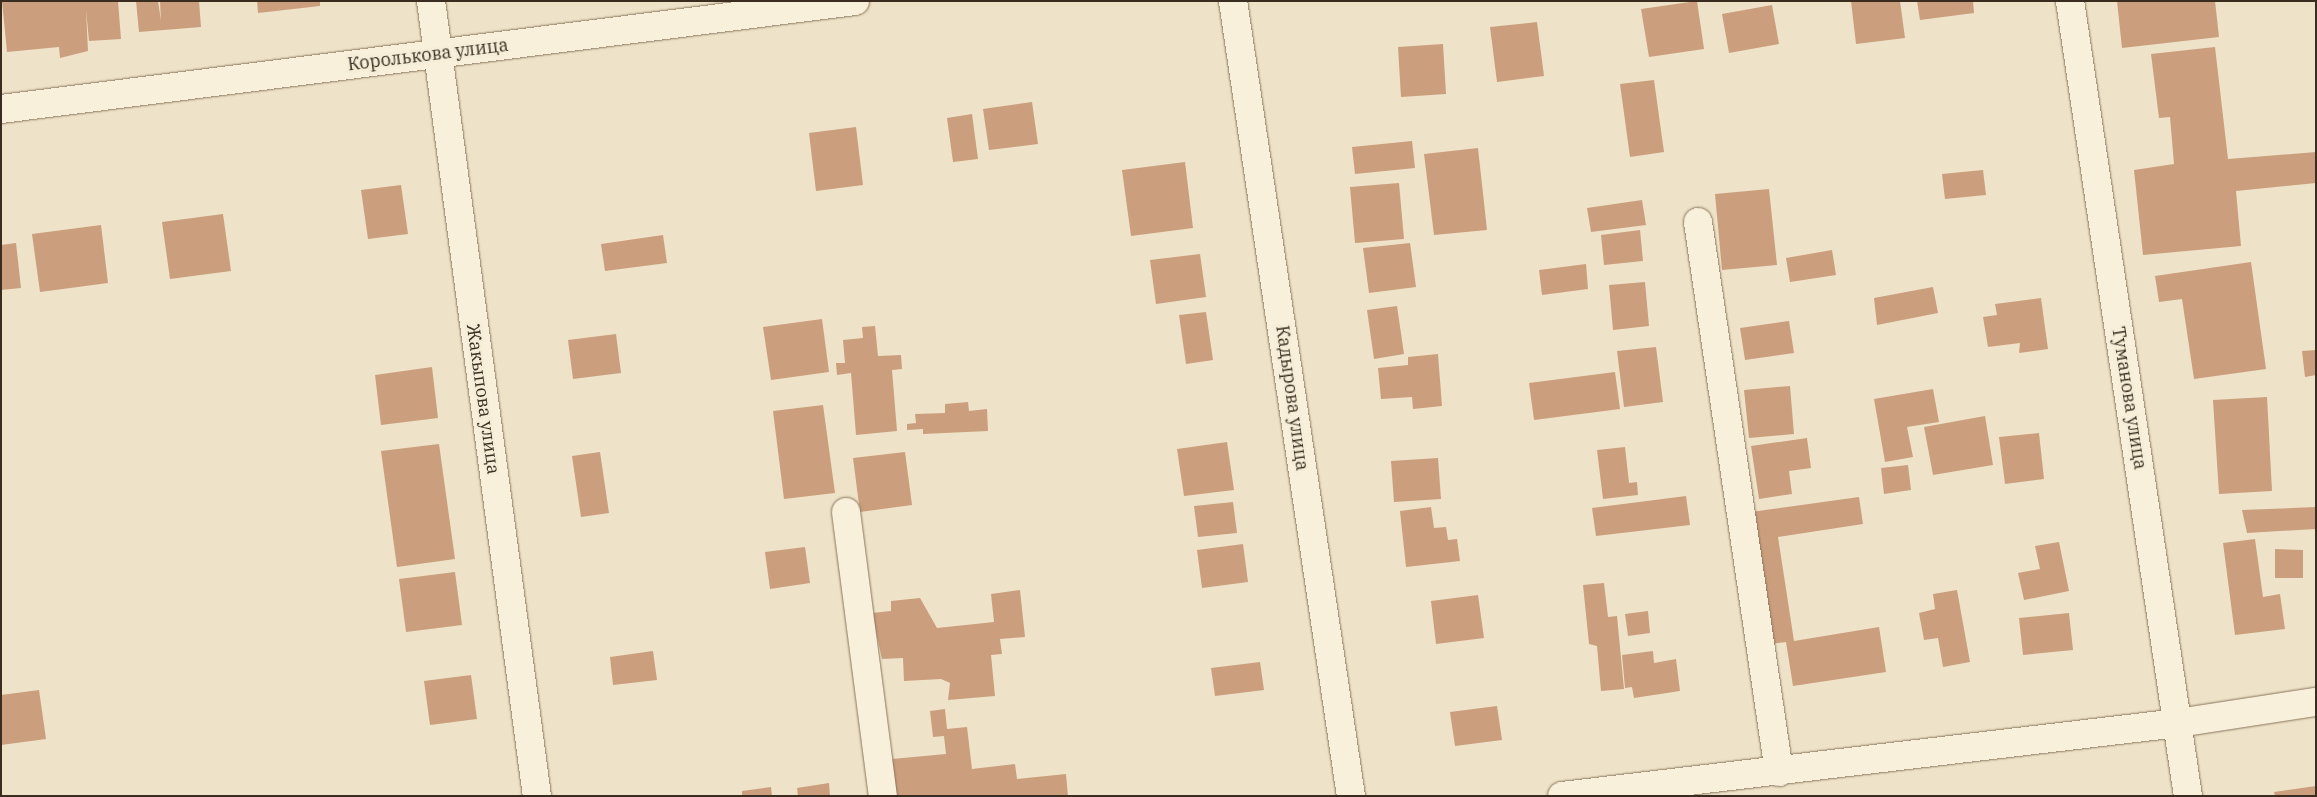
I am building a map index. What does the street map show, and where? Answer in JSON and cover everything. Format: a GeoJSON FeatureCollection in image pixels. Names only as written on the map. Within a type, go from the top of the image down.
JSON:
{"type":"FeatureCollection","features":[{"type":"Feature","properties":{"kind":"street","name":"Жакыпова улица"},"geometry":{"type":"LineString","coordinates":[[431,1],[436,54],[537,796]]}},
{"type":"Feature","properties":{"kind":"street","name":"Королькова улица"},"geometry":{"type":"LineString","coordinates":[[1,109],[855,1]]}},
{"type":"Feature","properties":{"kind":"street","name":"Кадырова улица"},"geometry":{"type":"LineString","coordinates":[[1233,1],[1351,796]]}},
{"type":"Feature","properties":{"kind":"street","name":"Туманова улица"},"geometry":{"type":"LineString","coordinates":[[2070,1],[2188,796]]}},
{"type":"Feature","properties":{"kind":"street"},"geometry":{"type":"LineString","coordinates":[[1698,222],[1779,772]]}},
{"type":"Feature","properties":{"kind":"street"},"geometry":{"type":"LineString","coordinates":[[846,512],[883,796]]}},
{"type":"Feature","properties":{"kind":"street"},"geometry":{"type":"LineString","coordinates":[[1562,796],[1779,772],[2178,723],[2316,702]]}},
{"type":"Feature","properties":{"kind":"building"},"geometry":{"type":"Polygon","coordinates":[[[2,1],[118,1],[121,39],[89,41],[86,9],[88,51],[60,58],[59,47],[7,52],[2,1]]]}},
{"type":"Feature","properties":{"kind":"building"},"geometry":{"type":"Polygon","coordinates":[[[136,1],[158,1],[161,21],[160,1],[199,1],[201,27],[139,32],[136,1]]]}},
{"type":"Feature","properties":{"kind":"building"},"geometry":{"type":"Polygon","coordinates":[[[257,1],[320,1],[320,6],[258,13],[257,1]]]}},
{"type":"Feature","properties":{"kind":"building"},"geometry":{"type":"Polygon","coordinates":[[[1697,1],[1704,49],[1649,57],[1641,9],[1697,1]]]}},
{"type":"Feature","properties":{"kind":"building"},"geometry":{"type":"Polygon","coordinates":[[[1851,1],[1900,1],[1905,38],[1856,44],[1851,1]]]}},
{"type":"Feature","properties":{"kind":"building"},"geometry":{"type":"Polygon","coordinates":[[[1917,1],[1973,1],[1974,13],[1920,20],[1917,1]]]}},
{"type":"Feature","properties":{"kind":"building"},"geometry":{"type":"Polygon","coordinates":[[[2117,1],[2215,1],[2219,37],[2122,48],[2117,1]]]}},
{"type":"Feature","properties":{"kind":"building"},"geometry":{"type":"Polygon","coordinates":[[[1772,5],[1779,44],[1729,53],[1722,14],[1772,5]]]}},
{"type":"Feature","properties":{"kind":"building"},"geometry":{"type":"Polygon","coordinates":[[[1537,22],[1544,76],[1497,82],[1490,27],[1537,22]]]}},
{"type":"Feature","properties":{"kind":"building"},"geometry":{"type":"Polygon","coordinates":[[[1443,44],[1446,94],[1401,97],[1398,47],[1443,44]]]}},
{"type":"Feature","properties":{"kind":"building"},"geometry":{"type":"Polygon","coordinates":[[[2215,47],[2228,159],[2316,152],[2316,183],[2236,191],[2241,246],[2143,255],[2134,170],[2174,164],[2170,117],[2159,118],[2151,54],[2215,47]]]}},
{"type":"Feature","properties":{"kind":"building"},"geometry":{"type":"Polygon","coordinates":[[[1654,80],[1664,152],[1630,157],[1620,84],[1654,80]]]}},
{"type":"Feature","properties":{"kind":"building"},"geometry":{"type":"Polygon","coordinates":[[[1032,102],[1038,144],[989,150],[983,109],[1032,102]]]}},
{"type":"Feature","properties":{"kind":"building"},"geometry":{"type":"Polygon","coordinates":[[[972,114],[978,159],[953,162],[947,118],[972,114]]]}},
{"type":"Feature","properties":{"kind":"building"},"geometry":{"type":"Polygon","coordinates":[[[856,127],[863,185],[816,191],[809,133],[856,127]]]}},
{"type":"Feature","properties":{"kind":"building"},"geometry":{"type":"Polygon","coordinates":[[[1412,141],[1415,168],[1355,174],[1352,147],[1412,141]]]}},
{"type":"Feature","properties":{"kind":"building"},"geometry":{"type":"Polygon","coordinates":[[[1478,148],[1487,230],[1434,235],[1424,154],[1478,148]]]}},
{"type":"Feature","properties":{"kind":"building"},"geometry":{"type":"Polygon","coordinates":[[[1185,162],[1193,228],[1131,236],[1122,170],[1185,162]]]}},
{"type":"Feature","properties":{"kind":"building"},"geometry":{"type":"Polygon","coordinates":[[[1983,170],[1986,195],[1945,199],[1942,174],[1983,170]]]}},
{"type":"Feature","properties":{"kind":"building"},"geometry":{"type":"Polygon","coordinates":[[[1399,183],[1404,239],[1355,243],[1350,187],[1399,183]]]}},
{"type":"Feature","properties":{"kind":"building"},"geometry":{"type":"Polygon","coordinates":[[[401,185],[408,234],[368,239],[361,190],[401,185]]]}},
{"type":"Feature","properties":{"kind":"building"},"geometry":{"type":"Polygon","coordinates":[[[1769,189],[1777,265],[1722,270],[1715,194],[1769,189]]]}},
{"type":"Feature","properties":{"kind":"building"},"geometry":{"type":"Polygon","coordinates":[[[1642,200],[1646,225],[1591,232],[1587,208],[1642,200]]]}},
{"type":"Feature","properties":{"kind":"building"},"geometry":{"type":"Polygon","coordinates":[[[223,214],[231,271],[170,279],[162,222],[223,214]]]}},
{"type":"Feature","properties":{"kind":"building"},"geometry":{"type":"Polygon","coordinates":[[[101,225],[108,283],[40,292],[32,234],[101,225]]]}},
{"type":"Feature","properties":{"kind":"building"},"geometry":{"type":"Polygon","coordinates":[[[1640,230],[1643,261],[1604,265],[1601,235],[1640,230]]]}},
{"type":"Feature","properties":{"kind":"building"},"geometry":{"type":"Polygon","coordinates":[[[663,235],[667,263],[605,271],[601,244],[663,235]]]}},
{"type":"Feature","properties":{"kind":"building"},"geometry":{"type":"Polygon","coordinates":[[[16,243],[21,288],[1,290],[1,245],[16,243]]]}},
{"type":"Feature","properties":{"kind":"building"},"geometry":{"type":"Polygon","coordinates":[[[1410,243],[1416,287],[1369,293],[1363,248],[1410,243]]]}},
{"type":"Feature","properties":{"kind":"building"},"geometry":{"type":"Polygon","coordinates":[[[1832,250],[1836,275],[1790,282],[1786,258],[1832,250]]]}},
{"type":"Feature","properties":{"kind":"building"},"geometry":{"type":"Polygon","coordinates":[[[1200,254],[1206,297],[1156,304],[1150,260],[1200,254]]]}},
{"type":"Feature","properties":{"kind":"building"},"geometry":{"type":"Polygon","coordinates":[[[2251,262],[2266,369],[2194,379],[2182,299],[2159,302],[2155,276],[2251,262]]]}},
{"type":"Feature","properties":{"kind":"building"},"geometry":{"type":"Polygon","coordinates":[[[1586,264],[1588,289],[1542,295],[1539,270],[1586,264]]]}},
{"type":"Feature","properties":{"kind":"building"},"geometry":{"type":"Polygon","coordinates":[[[1645,282],[1649,326],[1613,330],[1609,285],[1645,282]]]}},
{"type":"Feature","properties":{"kind":"building"},"geometry":{"type":"Polygon","coordinates":[[[1933,287],[1938,313],[1877,325],[1874,298],[1933,287]]]}},
{"type":"Feature","properties":{"kind":"building"},"geometry":{"type":"Polygon","coordinates":[[[2041,298],[2048,349],[2019,353],[2020,343],[1988,347],[1983,317],[1997,315],[1995,304],[2041,298]]]}},
{"type":"Feature","properties":{"kind":"building"},"geometry":{"type":"Polygon","coordinates":[[[1397,306],[1404,354],[1374,359],[1367,310],[1397,306]]]}},
{"type":"Feature","properties":{"kind":"building"},"geometry":{"type":"Polygon","coordinates":[[[1206,312],[1213,360],[1186,364],[1179,315],[1206,312]]]}},
{"type":"Feature","properties":{"kind":"building"},"geometry":{"type":"Polygon","coordinates":[[[822,319],[829,372],[771,380],[763,327],[822,319]]]}},
{"type":"Feature","properties":{"kind":"building"},"geometry":{"type":"Polygon","coordinates":[[[1789,321],[1794,353],[1745,360],[1740,328],[1789,321]]]}},
{"type":"Feature","properties":{"kind":"building"},"geometry":{"type":"Polygon","coordinates":[[[875,326],[878,356],[901,355],[902,369],[892,370],[897,431],[856,435],[851,373],[837,375],[836,363],[845,363],[843,340],[863,338],[862,327],[875,326]]]}},
{"type":"Feature","properties":{"kind":"building"},"geometry":{"type":"Polygon","coordinates":[[[616,334],[621,373],[573,379],[568,340],[616,334]]]}},
{"type":"Feature","properties":{"kind":"building"},"geometry":{"type":"Polygon","coordinates":[[[1656,347],[1663,402],[1624,407],[1617,351],[1656,347]]]}},
{"type":"Feature","properties":{"kind":"building"},"geometry":{"type":"Polygon","coordinates":[[[2316,350],[2316,375],[2305,377],[2302,351],[2316,350]]]}},
{"type":"Feature","properties":{"kind":"building"},"geometry":{"type":"Polygon","coordinates":[[[1438,354],[1442,406],[1413,409],[1412,397],[1381,399],[1378,368],[1408,365],[1408,357],[1438,354]]]}},
{"type":"Feature","properties":{"kind":"building"},"geometry":{"type":"Polygon","coordinates":[[[432,367],[438,418],[381,425],[375,375],[432,367]]]}},
{"type":"Feature","properties":{"kind":"building"},"geometry":{"type":"Polygon","coordinates":[[[1615,372],[1620,409],[1534,420],[1529,383],[1615,372]]]}},
{"type":"Feature","properties":{"kind":"building"},"geometry":{"type":"Polygon","coordinates":[[[1790,386],[1794,434],[1749,438],[1744,390],[1790,386]]]}},
{"type":"Feature","properties":{"kind":"building"},"geometry":{"type":"Polygon","coordinates":[[[1933,389],[1939,422],[1907,427],[1913,457],[1885,462],[1874,399],[1933,389]]]}},
{"type":"Feature","properties":{"kind":"building"},"geometry":{"type":"Polygon","coordinates":[[[2267,397],[2272,491],[2219,494],[2213,400],[2267,397]]]}},
{"type":"Feature","properties":{"kind":"building"},"geometry":{"type":"Polygon","coordinates":[[[968,402],[969,411],[987,409],[988,431],[923,434],[923,429],[907,430],[907,424],[916,423],[915,414],[945,413],[945,404],[968,402]]]}},
{"type":"Feature","properties":{"kind":"building"},"geometry":{"type":"Polygon","coordinates":[[[823,405],[835,493],[784,499],[773,411],[823,405]]]}},
{"type":"Feature","properties":{"kind":"building"},"geometry":{"type":"Polygon","coordinates":[[[1985,416],[1993,465],[1933,475],[1924,427],[1985,416]]]}},
{"type":"Feature","properties":{"kind":"building"},"geometry":{"type":"Polygon","coordinates":[[[2039,433],[2044,479],[2005,484],[1999,437],[2039,433]]]}},
{"type":"Feature","properties":{"kind":"building"},"geometry":{"type":"Polygon","coordinates":[[[1807,438],[1811,468],[1789,471],[1792,494],[1759,499],[1751,446],[1807,438]]]}},
{"type":"Feature","properties":{"kind":"building"},"geometry":{"type":"Polygon","coordinates":[[[1227,442],[1234,490],[1184,496],[1177,449],[1227,442]]]}},
{"type":"Feature","properties":{"kind":"building"},"geometry":{"type":"Polygon","coordinates":[[[439,444],[455,559],[397,567],[381,451],[439,444]]]}},
{"type":"Feature","properties":{"kind":"building"},"geometry":{"type":"Polygon","coordinates":[[[1625,447],[1629,483],[1637,482],[1638,495],[1603,499],[1597,450],[1625,447]]]}},
{"type":"Feature","properties":{"kind":"building"},"geometry":{"type":"Polygon","coordinates":[[[600,452],[609,513],[581,517],[572,456],[600,452]]]}},
{"type":"Feature","properties":{"kind":"building"},"geometry":{"type":"Polygon","coordinates":[[[905,452],[912,505],[860,512],[853,458],[905,452]]]}},
{"type":"Feature","properties":{"kind":"building"},"geometry":{"type":"Polygon","coordinates":[[[1438,458],[1441,499],[1394,502],[1391,461],[1438,458]]]}},
{"type":"Feature","properties":{"kind":"building"},"geometry":{"type":"Polygon","coordinates":[[[1908,465],[1911,490],[1884,494],[1881,468],[1908,465]]]}},
{"type":"Feature","properties":{"kind":"building"},"geometry":{"type":"Polygon","coordinates":[[[1686,496],[1690,525],[1596,536],[1592,508],[1686,496]]]}},
{"type":"Feature","properties":{"kind":"building"},"geometry":{"type":"Polygon","coordinates":[[[1859,497],[1863,524],[1778,537],[1794,641],[1879,627],[1886,672],[1793,686],[1786,642],[1771,644],[1751,512],[1859,497]]]}},
{"type":"Feature","properties":{"kind":"building"},"geometry":{"type":"Polygon","coordinates":[[[1233,502],[1237,533],[1198,537],[1194,506],[1233,502]]]}},
{"type":"Feature","properties":{"kind":"building"},"geometry":{"type":"Polygon","coordinates":[[[1431,507],[1434,528],[1446,527],[1448,540],[1457,539],[1460,561],[1406,567],[1400,511],[1431,507]]]}},
{"type":"Feature","properties":{"kind":"building"},"geometry":{"type":"Polygon","coordinates":[[[2316,507],[2316,529],[2247,533],[2242,510],[2316,507]]]}},
{"type":"Feature","properties":{"kind":"building"},"geometry":{"type":"Polygon","coordinates":[[[2255,539],[2263,597],[2280,594],[2285,629],[2235,635],[2223,543],[2255,539]]]}},
{"type":"Feature","properties":{"kind":"building"},"geometry":{"type":"Polygon","coordinates":[[[2059,542],[2069,591],[2024,600],[2018,573],[2040,569],[2035,546],[2059,542]]]}},
{"type":"Feature","properties":{"kind":"building"},"geometry":{"type":"Polygon","coordinates":[[[1243,544],[1248,582],[1202,588],[1197,550],[1243,544]]]}},
{"type":"Feature","properties":{"kind":"building"},"geometry":{"type":"Polygon","coordinates":[[[805,547],[810,583],[770,589],[765,552],[805,547]]]}},
{"type":"Feature","properties":{"kind":"building"},"geometry":{"type":"Polygon","coordinates":[[[2275,549],[2303,550],[2303,578],[2275,578],[2275,549]]]}},
{"type":"Feature","properties":{"kind":"building"},"geometry":{"type":"Polygon","coordinates":[[[455,572],[462,625],[406,632],[399,579],[455,572]]]}},
{"type":"Feature","properties":{"kind":"building"},"geometry":{"type":"Polygon","coordinates":[[[1604,583],[1608,617],[1617,616],[1624,689],[1601,691],[1597,646],[1589,644],[1583,585],[1604,583]]]}},
{"type":"Feature","properties":{"kind":"building"},"geometry":{"type":"Polygon","coordinates":[[[1020,590],[1025,637],[1000,639],[1002,654],[991,655],[995,696],[948,700],[950,683],[941,679],[904,681],[903,658],[882,659],[872,613],[891,611],[891,601],[920,598],[937,628],[994,622],[991,594],[1020,590]]]}},
{"type":"Feature","properties":{"kind":"building"},"geometry":{"type":"Polygon","coordinates":[[[1957,590],[1970,662],[1943,667],[1938,638],[1924,640],[1919,613],[1935,609],[1933,594],[1957,590]]]}},
{"type":"Feature","properties":{"kind":"building"},"geometry":{"type":"Polygon","coordinates":[[[1478,595],[1484,638],[1436,644],[1431,601],[1478,595]]]}},
{"type":"Feature","properties":{"kind":"building"},"geometry":{"type":"Polygon","coordinates":[[[1648,611],[1650,633],[1628,636],[1625,614],[1648,611]]]}},
{"type":"Feature","properties":{"kind":"building"},"geometry":{"type":"Polygon","coordinates":[[[2069,613],[2073,650],[2023,655],[2019,618],[2069,613]]]}},
{"type":"Feature","properties":{"kind":"building"},"geometry":{"type":"Polygon","coordinates":[[[653,651],[657,680],[613,685],[610,657],[653,651]]]}},
{"type":"Feature","properties":{"kind":"building"},"geometry":{"type":"Polygon","coordinates":[[[1653,651],[1654,663],[1676,659],[1680,691],[1634,698],[1632,687],[1625,688],[1622,655],[1653,651]]]}},
{"type":"Feature","properties":{"kind":"building"},"geometry":{"type":"Polygon","coordinates":[[[1260,662],[1264,690],[1215,696],[1211,668],[1260,662]]]}},
{"type":"Feature","properties":{"kind":"building"},"geometry":{"type":"Polygon","coordinates":[[[471,675],[477,719],[430,725],[424,681],[471,675]]]}},
{"type":"Feature","properties":{"kind":"building"},"geometry":{"type":"Polygon","coordinates":[[[39,690],[46,739],[1,745],[1,695],[39,690]]]}},
{"type":"Feature","properties":{"kind":"building"},"geometry":{"type":"Polygon","coordinates":[[[1497,706],[1502,740],[1455,746],[1450,712],[1497,706]]]}},
{"type":"Feature","properties":{"kind":"building"},"geometry":{"type":"Polygon","coordinates":[[[945,709],[947,729],[967,727],[972,769],[1015,764],[1017,779],[1066,774],[1068,796],[895,796],[892,759],[946,754],[944,736],[933,737],[930,711],[945,709]]]}},
{"type":"Feature","properties":{"kind":"building"},"geometry":{"type":"Polygon","coordinates":[[[829,783],[830,796],[798,796],[797,788],[829,783]]]}},
{"type":"Feature","properties":{"kind":"building"},"geometry":{"type":"Polygon","coordinates":[[[2316,786],[2316,796],[2275,796],[2274,792],[2316,786]]]}},
{"type":"Feature","properties":{"kind":"building"},"geometry":{"type":"Polygon","coordinates":[[[771,787],[772,796],[742,796],[742,791],[771,787]]]}}]}
